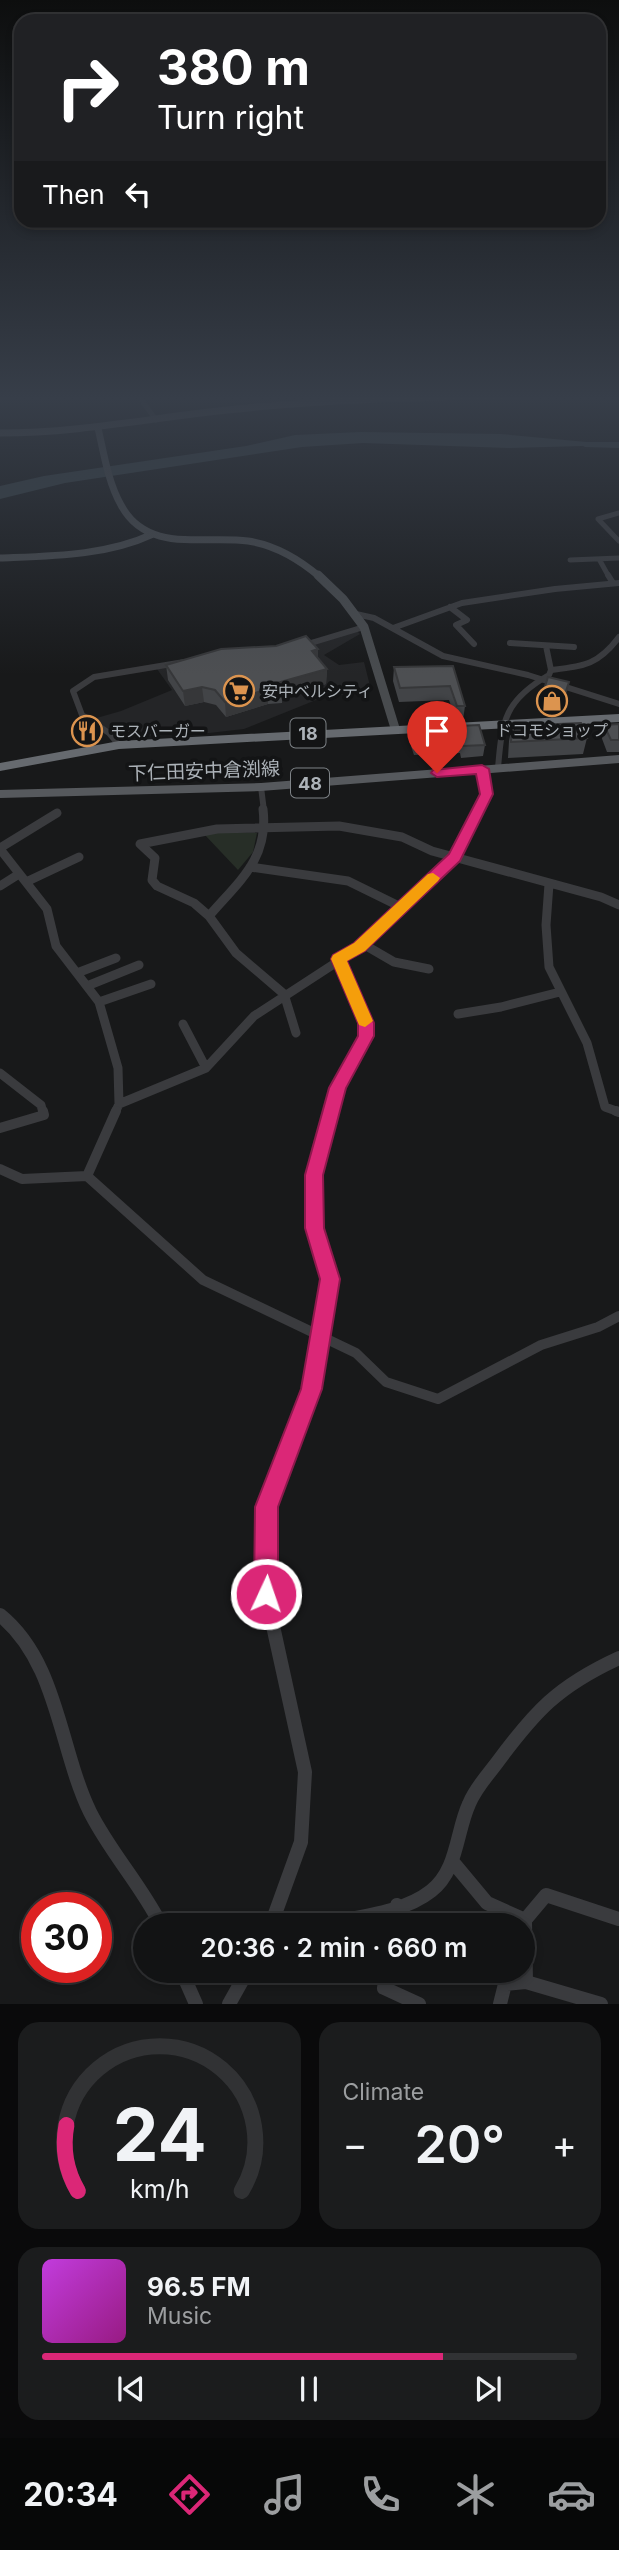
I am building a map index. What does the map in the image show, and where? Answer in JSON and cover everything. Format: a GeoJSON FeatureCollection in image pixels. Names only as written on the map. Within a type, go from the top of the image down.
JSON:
{"type":"FeatureCollection","features":[{"type":"Feature","properties":{"kind":"highway","name":"18"},"geometry":{"type":"LineString","coordinates":[[0,767],[119,745],[502,722],[619,718]]}},
{"type":"Feature","properties":{"kind":"main road","name":"下仁田安中倉渕線"},"geometry":{"type":"LineString","coordinates":[[0,794],[261,788],[619,759]]}},
{"type":"Feature","properties":{"kind":"street"},"geometry":{"type":"LineString","coordinates":[[115,489],[130,519],[143,531],[186,540],[249,541],[284,550],[334,591],[356,614],[364,627],[374,652],[395,728]]}},
{"type":"Feature","properties":{"kind":"street"},"geometry":{"type":"LineString","coordinates":[[619,513],[598,519],[619,541]]}},
{"type":"Feature","properties":{"kind":"street"},"geometry":{"type":"LineString","coordinates":[[0,558],[53,556],[140,542],[153,534]]}},
{"type":"Feature","properties":{"kind":"street"},"geometry":{"type":"LineString","coordinates":[[570,560],[619,558]]}},
{"type":"Feature","properties":{"kind":"street"},"geometry":{"type":"LineString","coordinates":[[393,628],[461,603],[616,583],[599,559]]}},
{"type":"Feature","properties":{"kind":"street"},"geometry":{"type":"LineString","coordinates":[[450,607],[467,620],[456,625],[474,644]]}},
{"type":"Feature","properties":{"kind":"street"},"geometry":{"type":"LineString","coordinates":[[356,614],[374,618],[443,656],[541,679],[619,704]]}},
{"type":"Feature","properties":{"kind":"street"},"geometry":{"type":"LineString","coordinates":[[292,648],[364,627]]}},
{"type":"Feature","properties":{"kind":"street"},"geometry":{"type":"LineString","coordinates":[[551,670],[594,663],[606,656],[619,637]]}},
{"type":"Feature","properties":{"kind":"street"},"geometry":{"type":"LineString","coordinates":[[510,643],[574,647]]}},
{"type":"Feature","properties":{"kind":"street"},"geometry":{"type":"LineString","coordinates":[[498,768],[502,722],[510,705],[549,675],[551,670],[546,646]]}},
{"type":"Feature","properties":{"kind":"street"},"geometry":{"type":"LineString","coordinates":[[119,745],[108,733],[82,715],[73,691],[94,677],[174,662],[197,662]]}},
{"type":"Feature","properties":{"kind":"street"},"geometry":{"type":"LineString","coordinates":[[119,1104],[206,1068],[254,1016],[363,944],[455,857],[486,794],[482,769]]}},
{"type":"Feature","properties":{"kind":"street"},"geometry":{"type":"LineString","coordinates":[[209,916],[260,854],[265,830],[261,788]]}},
{"type":"Feature","properties":{"kind":"street"},"geometry":{"type":"LineString","coordinates":[[57,813],[0,848],[47,909],[55,946],[99,1002],[118,1068],[119,1104],[86,1176]]}},
{"type":"Feature","properties":{"kind":"street"},"geometry":{"type":"LineString","coordinates":[[296,1033],[284,994],[236,953],[209,916],[194,904],[157,886],[152,880],[155,858],[140,844],[217,829],[265,830],[339,826],[402,837],[432,851],[601,897],[619,905]]}},
{"type":"Feature","properties":{"kind":"street"},"geometry":{"type":"LineString","coordinates":[[26,883],[79,857]]}},
{"type":"Feature","properties":{"kind":"street"},"geometry":{"type":"LineString","coordinates":[[250,867],[348,881],[401,907]]}},
{"type":"Feature","properties":{"kind":"street"},"geometry":{"type":"LineString","coordinates":[[0,886],[19,874]]}},
{"type":"Feature","properties":{"kind":"street"},"geometry":{"type":"LineString","coordinates":[[549,884],[546,925],[549,967],[587,1043],[605,1107],[619,1112]]}},
{"type":"Feature","properties":{"kind":"street"},"geometry":{"type":"LineString","coordinates":[[363,944],[383,960],[429,969]]}},
{"type":"Feature","properties":{"kind":"street"},"geometry":{"type":"LineString","coordinates":[[77,973],[116,958]]}},
{"type":"Feature","properties":{"kind":"street"},"geometry":{"type":"LineString","coordinates":[[275,1913],[301,1842],[305,1772],[266,1594],[267,1507],[312,1389],[330,1279],[314,1228],[314,1175],[338,1088],[366,1036],[366,1023],[339,959]]}},
{"type":"Feature","properties":{"kind":"street"},"geometry":{"type":"LineString","coordinates":[[87,986],[139,965]]}},
{"type":"Feature","properties":{"kind":"street"},"geometry":{"type":"LineString","coordinates":[[99,1002],[151,984]]}},
{"type":"Feature","properties":{"kind":"street"},"geometry":{"type":"LineString","coordinates":[[458,1014],[501,1007],[560,992]]}},
{"type":"Feature","properties":{"kind":"street"},"geometry":{"type":"LineString","coordinates":[[183,1024],[206,1068]]}},
{"type":"Feature","properties":{"kind":"street"},"geometry":{"type":"LineString","coordinates":[[0,1073],[41,1105],[44,1115],[0,1128]]}},
{"type":"Feature","properties":{"kind":"street"},"geometry":{"type":"LineString","coordinates":[[0,1169],[22,1179],[86,1176],[203,1280],[356,1353],[386,1382],[438,1399],[541,1345],[619,1317]]}},
{"type":"Feature","properties":{"kind":"street"},"geometry":{"type":"LineString","coordinates":[[0,1615],[28,1645],[52,1701],[89,1808],[154,1913]]}},
{"type":"Feature","properties":{"kind":"street"},"geometry":{"type":"LineString","coordinates":[[366,1913],[430,1892],[444,1877],[452,1861],[468,1804],[528,1718],[562,1686],[619,1658]]}},
{"type":"Feature","properties":{"kind":"street"},"geometry":{"type":"LineString","coordinates":[[452,1861],[487,1903],[509,1913]]}},
{"type":"Feature","properties":{"kind":"street"},"geometry":{"type":"LineString","coordinates":[[530,1913],[546,1895],[619,1919]]}},
{"type":"Feature","properties":{"kind":"street"},"geometry":{"type":"LineString","coordinates":[[396,1913],[397,1905]]}},
{"type":"Feature","properties":{"kind":"street"},"geometry":{"type":"LineString","coordinates":[[187,1983],[196,2004]]}},
{"type":"Feature","properties":{"kind":"street"},"geometry":{"type":"LineString","coordinates":[[229,2004],[241,1983]]}},
{"type":"Feature","properties":{"kind":"street"},"geometry":{"type":"LineString","coordinates":[[385,1983],[384,1989],[419,2004]]}},
{"type":"Feature","properties":{"kind":"street"},"geometry":{"type":"LineString","coordinates":[[500,2004],[505,1984],[516,1983]]}},
{"type":"Feature","properties":{"kind":"street"},"geometry":{"type":"LineString","coordinates":[[529,1983],[601,2004]]}},
{"type":"Feature","properties":{"kind":"shaded area"},"geometry":{"type":"Polygon","coordinates":[[[0,489],[43,489],[0,499],[0,489]]]}},
{"type":"Feature","properties":{"kind":"shaded area"},"geometry":{"type":"Polygon","coordinates":[[[356,630],[360,634],[324,655],[339,665],[364,662],[371,690],[321,698],[244,729],[209,733],[119,737],[93,719],[121,711],[172,690],[157,669],[207,663],[356,630]]]}},
{"type":"Feature","properties":{"kind":"shaded area"},"geometry":{"type":"Polygon","coordinates":[[[218,831],[257,833],[253,852],[238,870],[204,834],[218,831]]]}},
{"type":"Feature","properties":{"kind":"building","name":"安中ベルシティ"},"geometry":{"type":"Polygon","coordinates":[[[306,636],[318,649],[312,651],[327,669],[277,683],[282,687],[225,702],[215,690],[202,687],[183,691],[166,665],[221,649],[276,646],[306,636]]]}},
{"type":"Feature","properties":{"kind":"building"},"geometry":{"type":"Polygon","coordinates":[[[453,666],[465,706],[457,706],[450,686],[400,688],[394,667],[453,666]]]}},
{"type":"Feature","properties":{"kind":"building"},"geometry":{"type":"Polygon","coordinates":[[[548,677],[569,682],[562,703],[541,699],[548,677]]]}},
{"type":"Feature","properties":{"kind":"building"},"geometry":{"type":"Polygon","coordinates":[[[581,723],[587,738],[511,742],[512,726],[581,723]]]}},
{"type":"Feature","properties":{"kind":"building"},"geometry":{"type":"Polygon","coordinates":[[[619,724],[619,740],[611,740],[604,725],[619,724]]]}},
{"type":"Feature","properties":{"kind":"building"},"geometry":{"type":"Polygon","coordinates":[[[479,725],[485,745],[463,746],[461,741],[415,743],[413,734],[461,732],[459,726],[479,725]]]}},
{"type":"Feature","properties":{"kind":"slow traffic"},"geometry":{"type":"LineString","coordinates":[[365,1021],[339,959],[360,947],[433,878]]}},
{"type":"Feature","properties":{"kind":"place","name":"安中ベルシティ"},"geometry":{"type":"Point","coordinates":[239,691]}},
{"type":"Feature","properties":{"kind":"place","name":"ドコモショップ"},"geometry":{"type":"Point","coordinates":[552,701]}},
{"type":"Feature","properties":{"kind":"place","name":"モスバーガー"},"geometry":{"type":"Point","coordinates":[87,731]}},
{"type":"Feature","properties":{"kind":"route"},"geometry":{"type":"LineString","coordinates":[[266,1594],[267,1507],[312,1389],[330,1279],[314,1228],[314,1175],[338,1088],[366,1036],[366,1023],[339,959],[360,947],[455,857],[486,794],[482,769],[437,773]]}}]}
